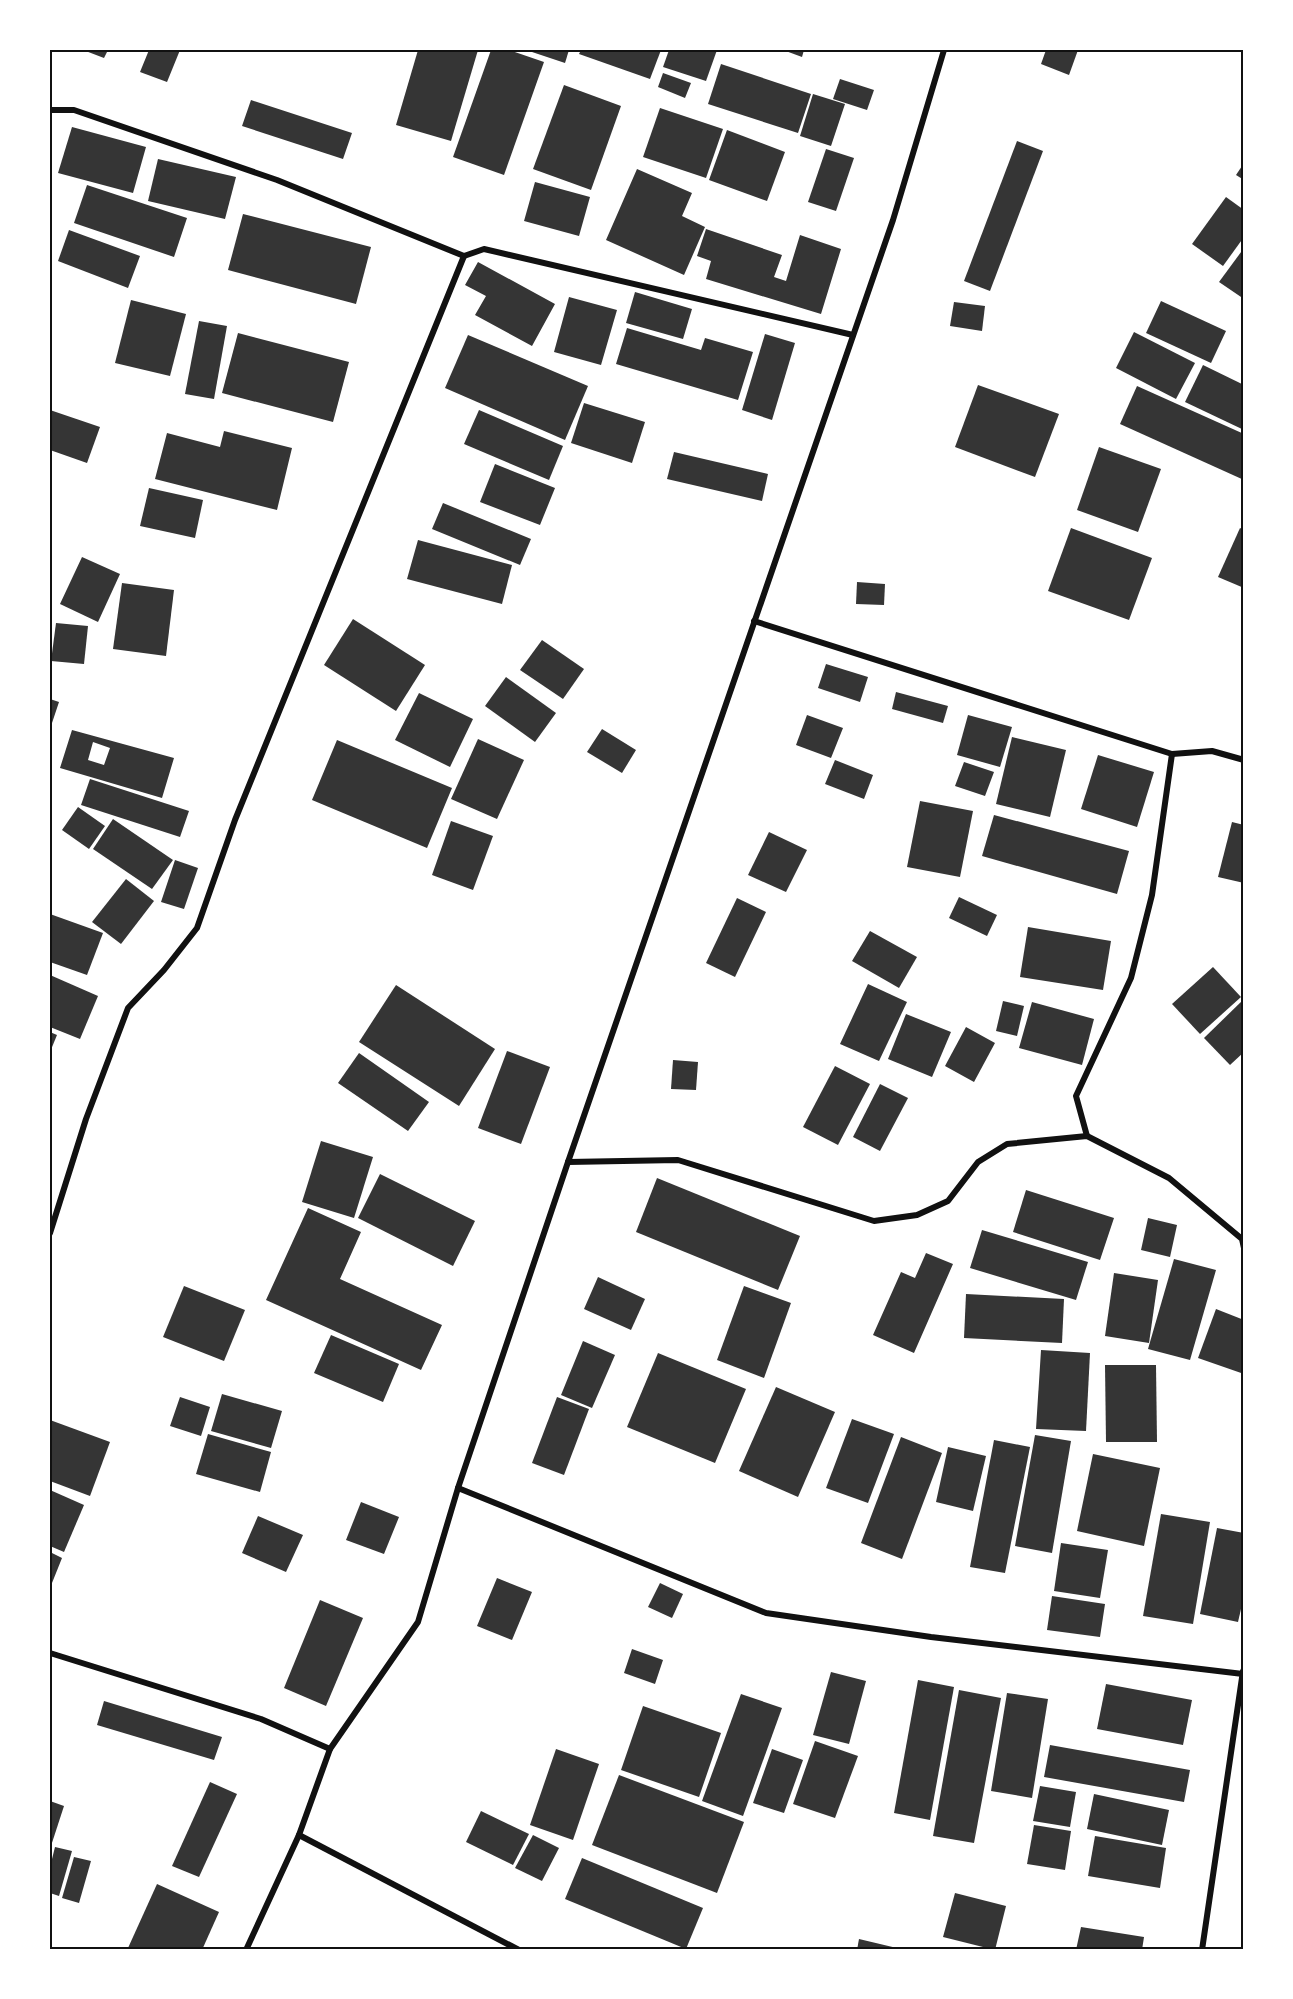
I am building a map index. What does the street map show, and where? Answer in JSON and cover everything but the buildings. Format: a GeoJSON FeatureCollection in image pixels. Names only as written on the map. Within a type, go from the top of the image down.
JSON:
{"type":"FeatureCollection","features":[{"type":"Feature","properties":{"kind":"street"},"geometry":{"type":"LineString","coordinates":[[246,1950],[299,1835],[330,1749],[418,1622],[458,1488],[568,1162],[893,220],[944,50]]}},
{"type":"Feature","properties":{"kind":"street"},"geometry":{"type":"LineString","coordinates":[[50,110],[74,110],[276,180],[464,256],[484,249],[853,335]]}},
{"type":"Feature","properties":{"kind":"street"},"geometry":{"type":"LineString","coordinates":[[50,1233],[86,1119],[128,1008],[164,970],[197,928],[235,820],[464,256]]}},
{"type":"Feature","properties":{"kind":"street"},"geometry":{"type":"LineString","coordinates":[[754,621],[1172,754],[1212,751],[1244,760]]}},
{"type":"Feature","properties":{"kind":"street"},"geometry":{"type":"LineString","coordinates":[[1087,1136],[1076,1096],[1131,978],[1152,895],[1172,754]]}},
{"type":"Feature","properties":{"kind":"street"},"geometry":{"type":"LineString","coordinates":[[568,1162],[678,1160],[874,1221],[917,1215],[948,1201],[978,1162],[1007,1144],[1087,1136],[1169,1178],[1242,1239],[1244,1248]]}},
{"type":"Feature","properties":{"kind":"street"},"geometry":{"type":"LineString","coordinates":[[458,1488],[766,1613],[942,1638],[1243,1672],[1202,1950]]}},
{"type":"Feature","properties":{"kind":"street"},"geometry":{"type":"LineString","coordinates":[[50,1653],[261,1719],[330,1749]]}},
{"type":"Feature","properties":{"kind":"street"},"geometry":{"type":"LineString","coordinates":[[299,1835],[519,1950]]}}]}
